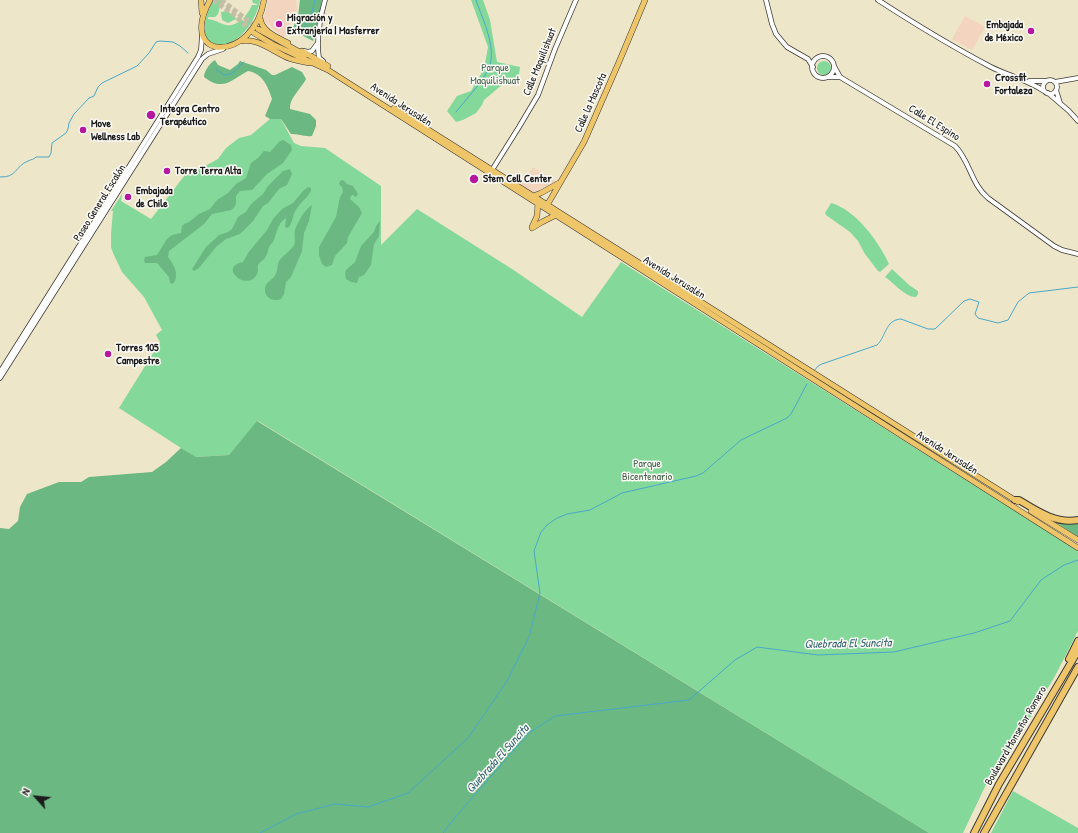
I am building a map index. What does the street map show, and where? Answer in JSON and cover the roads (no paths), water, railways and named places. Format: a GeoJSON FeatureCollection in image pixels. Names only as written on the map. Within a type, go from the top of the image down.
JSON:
{"type":"FeatureCollection","features":[{"type":"Feature","properties":{"kind":"highway"},"geometry":{"type":"LineString","coordinates":[[1015,500],[1019,500],[1049,516],[1068,520],[1078,520]]}},
{"type":"Feature","properties":{"kind":"highway"},"geometry":{"type":"LineString","coordinates":[[1057,686],[1078,641]]}},
{"type":"Feature","properties":{"kind":"highway","name":"Boulevard Monseñor Romero"},"geometry":{"type":"LineString","coordinates":[[974,833],[1004,776],[1078,651]]}},
{"type":"Feature","properties":{"kind":"highway","name":"Boulevard Monseñor Romero"},"geometry":{"type":"LineString","coordinates":[[984,833],[1078,667]]}},
{"type":"Feature","properties":{"kind":"highway"},"geometry":{"type":"LineString","coordinates":[[1064,691],[1078,671]]}},
{"type":"Feature","properties":{"kind":"main road"},"geometry":{"type":"LineString","coordinates":[[201,0],[203,19]]}},
{"type":"Feature","properties":{"kind":"main road"},"geometry":{"type":"LineString","coordinates":[[210,0],[205,9],[201,27],[202,36],[210,45],[224,48],[246,40],[256,42],[291,59],[322,66]]}},
{"type":"Feature","properties":{"kind":"main road"},"geometry":{"type":"LineString","coordinates":[[239,42],[251,31],[260,17],[264,0]]}},
{"type":"Feature","properties":{"kind":"main road","name":"Calle la Mascota"},"geometry":{"type":"LineString","coordinates":[[547,207],[590,131],[645,0]]}},
{"type":"Feature","properties":{"kind":"main road"},"geometry":{"type":"LineString","coordinates":[[260,17],[261,24],[266,30],[328,66]]}},
{"type":"Feature","properties":{"kind":"main road","name":"Avenida Jerusalén"},"geometry":{"type":"LineString","coordinates":[[547,207],[533,196],[328,66],[256,31],[272,44],[322,66],[538,203],[556,212],[1078,540]]}},
{"type":"Feature","properties":{"kind":"main road"},"geometry":{"type":"LineString","coordinates":[[533,196],[554,187],[563,180]]}},
{"type":"Feature","properties":{"kind":"main road"},"geometry":{"type":"LineString","coordinates":[[538,203],[537,216],[532,228],[556,212],[554,201],[555,193]]}},
{"type":"Feature","properties":{"kind":"main road","name":"Avenida Jerusalén"},"geometry":{"type":"LineString","coordinates":[[556,212],[1078,548]]}},
{"type":"Feature","properties":{"kind":"street"},"geometry":{"type":"LineString","coordinates":[[325,0],[319,40],[319,58],[328,66]]}},
{"type":"Feature","properties":{"kind":"street","name":"Calle Maquilishuat"},"geometry":{"type":"LineString","coordinates":[[492,170],[538,95],[576,0]]}},
{"type":"Feature","properties":{"kind":"street"},"geometry":{"type":"LineString","coordinates":[[766,0],[776,34],[787,47],[808,59],[817,76],[822,78],[840,77],[829,58],[808,59]]}},
{"type":"Feature","properties":{"kind":"street"},"geometry":{"type":"LineString","coordinates":[[878,0],[986,64],[1007,74],[1027,80],[1051,80],[1056,86],[1060,104]]}},
{"type":"Feature","properties":{"kind":"street","name":"Paseo General Escalón"},"geometry":{"type":"LineString","coordinates":[[0,372],[198,57],[201,50],[202,36]]}},
{"type":"Feature","properties":{"kind":"street"},"geometry":{"type":"LineString","coordinates":[[301,50],[308,52],[312,51],[316,47],[319,40]]}},
{"type":"Feature","properties":{"kind":"street","name":"Paseo General Escalón"},"geometry":{"type":"LineString","coordinates":[[0,378],[202,59],[208,54],[224,48]]}},
{"type":"Feature","properties":{"kind":"street"},"geometry":{"type":"LineString","coordinates":[[813,67],[814,62],[819,58]]}},
{"type":"Feature","properties":{"kind":"street"},"geometry":{"type":"LineString","coordinates":[[826,77],[832,72],[834,66]]}},
{"type":"Feature","properties":{"kind":"street","name":"Calle El Espino"},"geometry":{"type":"LineString","coordinates":[[840,77],[955,146],[961,153],[975,183],[985,196],[1054,246],[1062,250],[1078,254]]}},
{"type":"Feature","properties":{"kind":"street"},"geometry":{"type":"LineString","coordinates":[[1046,92],[1052,93],[1056,86],[1078,78]]}},
{"type":"Feature","properties":{"kind":"street"},"geometry":{"type":"LineString","coordinates":[[1027,80],[1046,92],[1069,111],[1078,121]]}},
{"type":"Feature","properties":{"kind":"street"},"geometry":{"type":"LineString","coordinates":[[1046,81],[1043,85],[1046,92]]}},
{"type":"Feature","properties":{"kind":"waterway"},"geometry":{"type":"LineString","coordinates":[[299,33],[310,18],[315,0]]}},
{"type":"Feature","properties":{"kind":"waterway"},"geometry":{"type":"LineString","coordinates":[[456,112],[480,82],[487,72],[490,64],[491,46],[489,36],[476,0]]}},
{"type":"Feature","properties":{"kind":"waterway"},"geometry":{"type":"LineString","coordinates":[[0,177],[10,176],[24,163],[36,157],[49,157],[52,143],[66,133],[74,114],[89,98],[94,96],[98,87],[102,83],[137,66],[149,53],[156,42],[173,42],[188,53]]}},
{"type":"Feature","properties":{"kind":"waterway"},"geometry":{"type":"LineString","coordinates":[[216,69],[224,75],[231,74],[244,62]]}},
{"type":"Feature","properties":{"kind":"waterway"},"geometry":{"type":"LineString","coordinates":[[814,371],[822,364],[877,345],[892,322],[896,320],[901,319],[928,329],[935,329],[964,301],[970,299],[979,302],[975,314],[978,318],[998,323],[1008,320],[1018,302],[1029,293],[1078,287]]}},
{"type":"Feature","properties":{"kind":"waterway"},"geometry":{"type":"LineString","coordinates":[[260,833],[296,814],[335,804],[368,807],[408,793],[468,738],[507,681],[529,637],[540,593],[534,551],[541,532],[547,525],[557,518],[567,514],[590,510],[622,493],[696,476],[703,473],[741,440],[787,418],[791,414],[807,384]]}},
{"type":"Feature","properties":{"kind":"waterway","name":"Quebrada El Suncita"},"geometry":{"type":"LineString","coordinates":[[443,833],[529,733],[555,716],[689,700],[735,660],[757,647],[818,655],[894,652],[974,633],[1010,621],[1041,580],[1064,565],[1078,560]]}},
{"type":"Feature","properties":{"kind":"tunnel"},"geometry":{"type":"LineString","coordinates":[[213,0],[233,14],[253,32]]}},
{"type":"Feature","properties":{"kind":"tunnel"},"geometry":{"type":"LineString","coordinates":[[221,0],[256,27]]}},
{"type":"Feature","properties":{"kind":"place","name":"Migración y Extranjería | Masferrer"},"geometry":{"type":"Point","coordinates":[279,24]}},
{"type":"Feature","properties":{"kind":"place","name":"Embajada de México"},"geometry":{"type":"Point","coordinates":[1031,31]}},
{"type":"Feature","properties":{"kind":"place","name":"Crossfit Fortaleza"},"geometry":{"type":"Point","coordinates":[987,84]}},
{"type":"Feature","properties":{"kind":"place","name":"Integra Centro Terapéutico"},"geometry":{"type":"Point","coordinates":[151,115]}},
{"type":"Feature","properties":{"kind":"place","name":"Move Wellness Lab"},"geometry":{"type":"Point","coordinates":[83,130]}},
{"type":"Feature","properties":{"kind":"place","name":"Torre Terra Alta"},"geometry":{"type":"Point","coordinates":[167,171]}},
{"type":"Feature","properties":{"kind":"place","name":"Stem Cell Center"},"geometry":{"type":"Point","coordinates":[474,179]}},
{"type":"Feature","properties":{"kind":"place","name":"Embajada de Chile"},"geometry":{"type":"Point","coordinates":[128,197]}},
{"type":"Feature","properties":{"kind":"place","name":"Torres 105 Campestre"},"geometry":{"type":"Point","coordinates":[108,354]}},
{"type":"Feature","properties":{"kind":"park label","name":"Parque Maquilishuat"},"geometry":{"type":"Point","coordinates":[495,74]}},
{"type":"Feature","properties":{"kind":"park label","name":"Parque Bicentenario"},"geometry":{"type":"Point","coordinates":[647,470]}}]}
